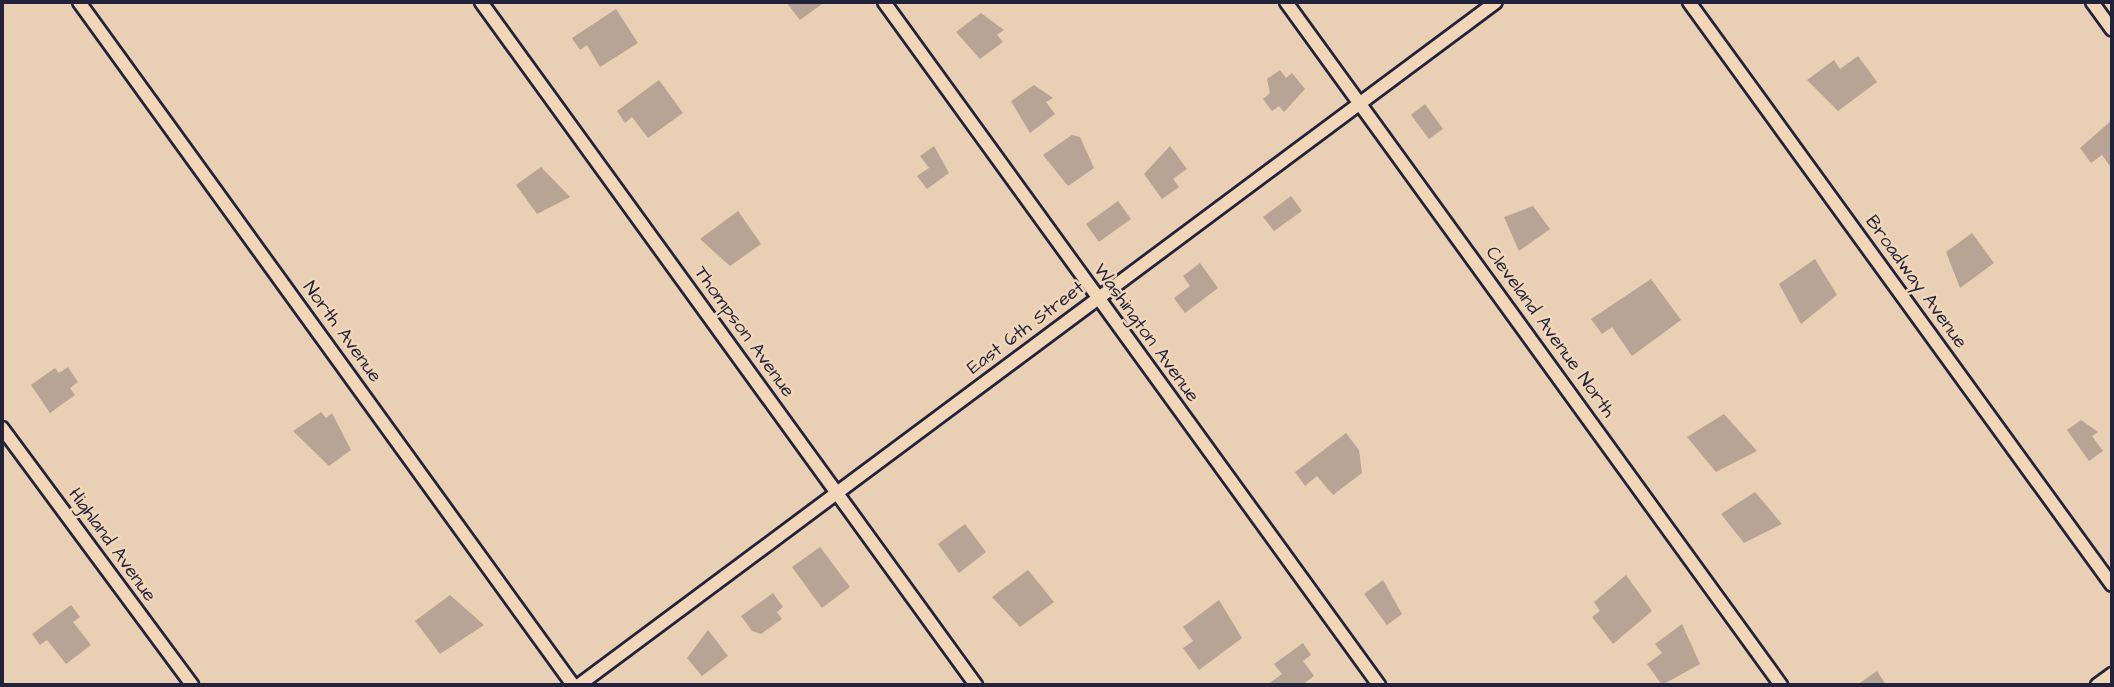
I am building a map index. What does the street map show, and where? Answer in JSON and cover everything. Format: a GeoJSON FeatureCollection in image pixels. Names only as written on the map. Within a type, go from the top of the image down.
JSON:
{"type":"FeatureCollection","features":[{"type":"Feature","properties":{"kind":"street","name":"North Avenue"},"geometry":{"type":"LineString","coordinates":[[79,2],[573,685]]}},
{"type":"Feature","properties":{"kind":"street","name":"Thompson Avenue"},"geometry":{"type":"LineString","coordinates":[[481,2],[976,685]]}},
{"type":"Feature","properties":{"kind":"street","name":"Washington Avenue"},"geometry":{"type":"LineString","coordinates":[[884,2],[1379,685]]}},
{"type":"Feature","properties":{"kind":"street","name":"Cleveland Avenue North"},"geometry":{"type":"LineString","coordinates":[[1286,2],[1781,685]]}},
{"type":"Feature","properties":{"kind":"street","name":"East 6th Street"},"geometry":{"type":"LineString","coordinates":[[579,685],[1496,2]]}},
{"type":"Feature","properties":{"kind":"street","name":"Broadway Avenue"},"geometry":{"type":"LineString","coordinates":[[1689,2],[2112,585]]}},
{"type":"Feature","properties":{"kind":"street"},"geometry":{"type":"LineString","coordinates":[[2092,2],[2112,30]]}},
{"type":"Feature","properties":{"kind":"street","name":"Highland Avenue"},"geometry":{"type":"LineString","coordinates":[[2,428],[192,685]]}},
{"type":"Feature","properties":{"kind":"street"},"geometry":{"type":"LineString","coordinates":[[2097,685],[2112,674]]}},
{"type":"Feature","properties":{"kind":"building"},"geometry":{"type":"Polygon","coordinates":[[[786,2],[825,2],[800,20],[786,2]]]}},
{"type":"Feature","properties":{"kind":"building"},"geometry":{"type":"Polygon","coordinates":[[[616,9],[638,43],[600,67],[587,45],[580,50],[572,38],[616,9]]]}},
{"type":"Feature","properties":{"kind":"building"},"geometry":{"type":"Polygon","coordinates":[[[981,13],[1004,30],[997,35],[1003,42],[980,59],[956,32],[981,13]]]}},
{"type":"Feature","properties":{"kind":"building"},"geometry":{"type":"Polygon","coordinates":[[[1858,56],[1877,82],[1838,111],[1807,80],[1834,60],[1840,69],[1858,56]]]}},
{"type":"Feature","properties":{"kind":"building"},"geometry":{"type":"Polygon","coordinates":[[[1280,70],[1286,78],[1292,73],[1305,89],[1284,112],[1279,106],[1272,111],[1263,99],[1270,93],[1267,79],[1280,70]]]}},
{"type":"Feature","properties":{"kind":"building"},"geometry":{"type":"Polygon","coordinates":[[[659,80],[683,113],[648,138],[632,117],[625,123],[617,111],[659,80]]]}},
{"type":"Feature","properties":{"kind":"building"},"geometry":{"type":"Polygon","coordinates":[[[1034,85],[1053,98],[1046,102],[1055,114],[1030,133],[1011,101],[1034,85]]]}},
{"type":"Feature","properties":{"kind":"building"},"geometry":{"type":"Polygon","coordinates":[[[1425,104],[1443,129],[1429,139],[1411,115],[1425,104]]]}},
{"type":"Feature","properties":{"kind":"building"},"geometry":{"type":"Polygon","coordinates":[[[2112,120],[2112,169],[2102,155],[2091,163],[2080,148],[2112,120]]]}},
{"type":"Feature","properties":{"kind":"building"},"geometry":{"type":"Polygon","coordinates":[[[1072,135],[1080,137],[1094,168],[1068,186],[1043,155],[1072,135]]]}},
{"type":"Feature","properties":{"kind":"building"},"geometry":{"type":"Polygon","coordinates":[[[934,146],[949,173],[927,189],[917,176],[929,168],[920,156],[934,146]]]}},
{"type":"Feature","properties":{"kind":"building"},"geometry":{"type":"Polygon","coordinates":[[[1170,146],[1187,169],[1173,179],[1179,187],[1162,199],[1144,174],[1170,146]]]}},
{"type":"Feature","properties":{"kind":"building"},"geometry":{"type":"Polygon","coordinates":[[[541,167],[570,197],[537,214],[516,185],[541,167]]]}},
{"type":"Feature","properties":{"kind":"building"},"geometry":{"type":"Polygon","coordinates":[[[1291,196],[1302,211],[1274,231],[1263,217],[1291,196]]]}},
{"type":"Feature","properties":{"kind":"building"},"geometry":{"type":"Polygon","coordinates":[[[1118,201],[1131,219],[1099,242],[1086,224],[1118,201]]]}},
{"type":"Feature","properties":{"kind":"building"},"geometry":{"type":"Polygon","coordinates":[[[1533,206],[1550,229],[1519,251],[1504,217],[1533,206]]]}},
{"type":"Feature","properties":{"kind":"building"},"geometry":{"type":"Polygon","coordinates":[[[738,211],[761,244],[730,266],[700,239],[738,211]]]}},
{"type":"Feature","properties":{"kind":"building"},"geometry":{"type":"Polygon","coordinates":[[[1972,233],[1994,263],[1960,288],[1946,252],[1972,233]]]}},
{"type":"Feature","properties":{"kind":"building"},"geometry":{"type":"Polygon","coordinates":[[[1815,259],[1837,295],[1801,324],[1779,284],[1815,259]]]}},
{"type":"Feature","properties":{"kind":"building"},"geometry":{"type":"Polygon","coordinates":[[[1200,263],[1218,288],[1185,313],[1174,298],[1190,286],[1183,276],[1200,263]]]}},
{"type":"Feature","properties":{"kind":"building"},"geometry":{"type":"Polygon","coordinates":[[[1651,279],[1681,320],[1632,356],[1612,327],[1602,334],[1591,319],[1651,279]]]}},
{"type":"Feature","properties":{"kind":"building"},"geometry":{"type":"Polygon","coordinates":[[[68,367],[78,382],[70,388],[75,395],[50,413],[31,385],[55,368],[59,373],[68,367]]]}},
{"type":"Feature","properties":{"kind":"building"},"geometry":{"type":"Polygon","coordinates":[[[321,412],[326,418],[332,413],[351,450],[329,466],[293,431],[321,412]]]}},
{"type":"Feature","properties":{"kind":"building"},"geometry":{"type":"Polygon","coordinates":[[[1724,414],[1757,451],[1716,472],[1687,437],[1724,414]]]}},
{"type":"Feature","properties":{"kind":"building"},"geometry":{"type":"Polygon","coordinates":[[[2081,420],[2098,432],[2092,436],[2103,451],[2089,461],[2067,430],[2081,420]]]}},
{"type":"Feature","properties":{"kind":"building"},"geometry":{"type":"Polygon","coordinates":[[[1346,433],[1359,450],[1362,473],[1333,495],[1317,476],[1305,486],[1295,472],[1346,433]]]}},
{"type":"Feature","properties":{"kind":"building"},"geometry":{"type":"Polygon","coordinates":[[[1755,492],[1782,524],[1744,543],[1721,514],[1755,492]]]}},
{"type":"Feature","properties":{"kind":"building"},"geometry":{"type":"Polygon","coordinates":[[[965,524],[986,552],[959,573],[938,544],[965,524]]]}},
{"type":"Feature","properties":{"kind":"building"},"geometry":{"type":"Polygon","coordinates":[[[820,547],[850,587],[822,608],[792,567],[820,547]]]}},
{"type":"Feature","properties":{"kind":"building"},"geometry":{"type":"Polygon","coordinates":[[[1028,570],[1054,602],[1020,627],[992,597],[1028,570]]]}},
{"type":"Feature","properties":{"kind":"building"},"geometry":{"type":"Polygon","coordinates":[[[1626,575],[1652,611],[1613,644],[1592,617],[1600,611],[1594,602],[1626,575]]]}},
{"type":"Feature","properties":{"kind":"building"},"geometry":{"type":"Polygon","coordinates":[[[1383,580],[1402,614],[1387,625],[1364,594],[1383,580]]]}},
{"type":"Feature","properties":{"kind":"building"},"geometry":{"type":"Polygon","coordinates":[[[773,593],[783,607],[777,612],[782,619],[761,634],[752,631],[741,616],[773,593]]]}},
{"type":"Feature","properties":{"kind":"building"},"geometry":{"type":"Polygon","coordinates":[[[450,595],[484,625],[440,654],[415,621],[450,595]]]}},
{"type":"Feature","properties":{"kind":"building"},"geometry":{"type":"Polygon","coordinates":[[[1219,600],[1242,638],[1199,670],[1183,648],[1193,641],[1183,627],[1219,600]]]}},
{"type":"Feature","properties":{"kind":"building"},"geometry":{"type":"Polygon","coordinates":[[[71,605],[80,617],[73,622],[91,645],[66,664],[47,640],[40,645],[32,634],[71,605]]]}},
{"type":"Feature","properties":{"kind":"building"},"geometry":{"type":"Polygon","coordinates":[[[1682,624],[1700,664],[1662,685],[1647,664],[1662,653],[1655,644],[1682,624]]]}},
{"type":"Feature","properties":{"kind":"building"},"geometry":{"type":"Polygon","coordinates":[[[708,630],[728,656],[702,676],[687,658],[708,630]]]}},
{"type":"Feature","properties":{"kind":"building"},"geometry":{"type":"Polygon","coordinates":[[[1303,643],[1311,655],[1303,661],[1314,676],[1302,685],[1267,685],[1282,674],[1274,664],[1303,643]]]}},
{"type":"Feature","properties":{"kind":"building"},"geometry":{"type":"Polygon","coordinates":[[[1877,671],[1886,685],[1857,685],[1877,671]]]}}]}
